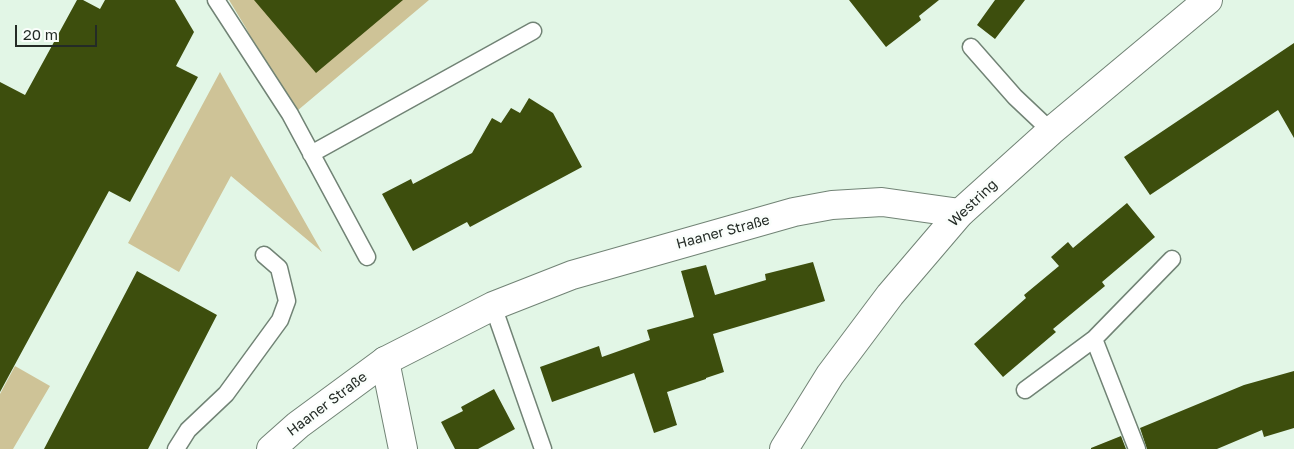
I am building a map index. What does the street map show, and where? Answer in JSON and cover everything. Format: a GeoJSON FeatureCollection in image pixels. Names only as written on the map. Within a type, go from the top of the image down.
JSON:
{"type":"FeatureCollection","features":[{"type":"Feature","properties":{"kind":"main road","name":"Westring"},"geometry":{"type":"LineString","coordinates":[[784,449],[830,375],[890,295],[960,213],[1051,131],[1208,0]]}},
{"type":"Feature","properties":{"kind":"main road","name":"Haaner Straße"},"geometry":{"type":"LineString","coordinates":[[271,449],[298,425],[384,361],[493,306],[572,274],[794,212],[832,205],[882,202],[960,213]]}},
{"type":"Feature","properties":{"kind":"main road","name":"Haaner Straße"},"geometry":{"type":"LineString","coordinates":[[384,361],[403,449]]}},
{"type":"Feature","properties":{"kind":"lane"},"geometry":{"type":"LineString","coordinates":[[216,0],[290,114],[367,257]]}},
{"type":"Feature","properties":{"kind":"lane"},"geometry":{"type":"LineString","coordinates":[[311,154],[533,31]]}},
{"type":"Feature","properties":{"kind":"lane"},"geometry":{"type":"LineString","coordinates":[[971,47],[1015,97],[1051,131]]}},
{"type":"Feature","properties":{"kind":"lane"},"geometry":{"type":"LineString","coordinates":[[176,449],[188,430],[226,394],[280,320],[287,300],[279,268],[264,255]]}},
{"type":"Feature","properties":{"kind":"lane"},"geometry":{"type":"LineString","coordinates":[[1024,390],[1094,338],[1172,259]]}},
{"type":"Feature","properties":{"kind":"lane"},"geometry":{"type":"LineString","coordinates":[[493,306],[543,449]]}},
{"type":"Feature","properties":{"kind":"lane"},"geometry":{"type":"LineString","coordinates":[[1094,338],[1137,449]]}},
{"type":"Feature","properties":{"kind":"shaded area"},"geometry":{"type":"Polygon","coordinates":[[[229,0],[429,0],[291,116],[246,28],[229,0]]]}},
{"type":"Feature","properties":{"kind":"shaded area"},"geometry":{"type":"Polygon","coordinates":[[[220,72],[322,252],[231,176],[179,272],[128,243],[220,72]]]}},
{"type":"Feature","properties":{"kind":"shaded area"},"geometry":{"type":"Polygon","coordinates":[[[15,366],[50,386],[13,449],[0,449],[0,394],[15,366]]]}},
{"type":"Feature","properties":{"kind":"building"},"geometry":{"type":"Polygon","coordinates":[[[77,0],[83,0],[100,9],[105,0],[175,0],[194,32],[176,66],[198,77],[130,202],[109,191],[0,392],[0,82],[25,95],[77,0]]]}},
{"type":"Feature","properties":{"kind":"building"},"geometry":{"type":"Polygon","coordinates":[[[254,0],[403,0],[316,73],[254,0]]]}},
{"type":"Feature","properties":{"kind":"building"},"geometry":{"type":"Polygon","coordinates":[[[849,0],[939,0],[919,16],[921,20],[886,47],[849,0]]]}},
{"type":"Feature","properties":{"kind":"building"},"geometry":{"type":"Polygon","coordinates":[[[995,0],[1025,0],[995,39],[977,25],[995,0]]]}},
{"type":"Feature","properties":{"kind":"building"},"geometry":{"type":"Polygon","coordinates":[[[1294,43],[1294,138],[1278,110],[1150,195],[1124,157],[1294,43]]]}},
{"type":"Feature","properties":{"kind":"building"},"geometry":{"type":"Polygon","coordinates":[[[529,98],[553,113],[582,167],[470,227],[467,222],[413,251],[382,194],[411,179],[413,184],[472,153],[492,118],[501,123],[511,108],[520,113],[529,98]]]}},
{"type":"Feature","properties":{"kind":"building"},"geometry":{"type":"Polygon","coordinates":[[[1127,203],[1155,237],[1102,282],[1105,286],[1053,329],[1056,332],[1003,377],[974,344],[1026,298],[1024,295],[1059,266],[1051,257],[1068,242],[1073,248],[1127,203]]]}},
{"type":"Feature","properties":{"kind":"building"},"geometry":{"type":"Polygon","coordinates":[[[813,262],[825,301],[713,334],[724,372],[667,392],[677,425],[654,433],[634,373],[552,402],[540,367],[599,346],[602,357],[650,340],[647,330],[694,317],[681,271],[706,265],[715,295],[766,280],[765,274],[813,262]]]}},
{"type":"Feature","properties":{"kind":"building"},"geometry":{"type":"Polygon","coordinates":[[[137,271],[217,315],[148,449],[44,449],[137,271]]]}},
{"type":"Feature","properties":{"kind":"building"},"geometry":{"type":"Polygon","coordinates":[[[1294,371],[1294,428],[1264,437],[1262,430],[1217,449],[1147,449],[1140,428],[1244,385],[1294,371]]]}},
{"type":"Feature","properties":{"kind":"building"},"geometry":{"type":"Polygon","coordinates":[[[494,389],[515,429],[478,449],[455,449],[441,422],[463,411],[461,407],[494,389]]]}},
{"type":"Feature","properties":{"kind":"building"},"geometry":{"type":"Polygon","coordinates":[[[1121,436],[1126,449],[1091,449],[1091,448],[1121,436]]]}}]}
